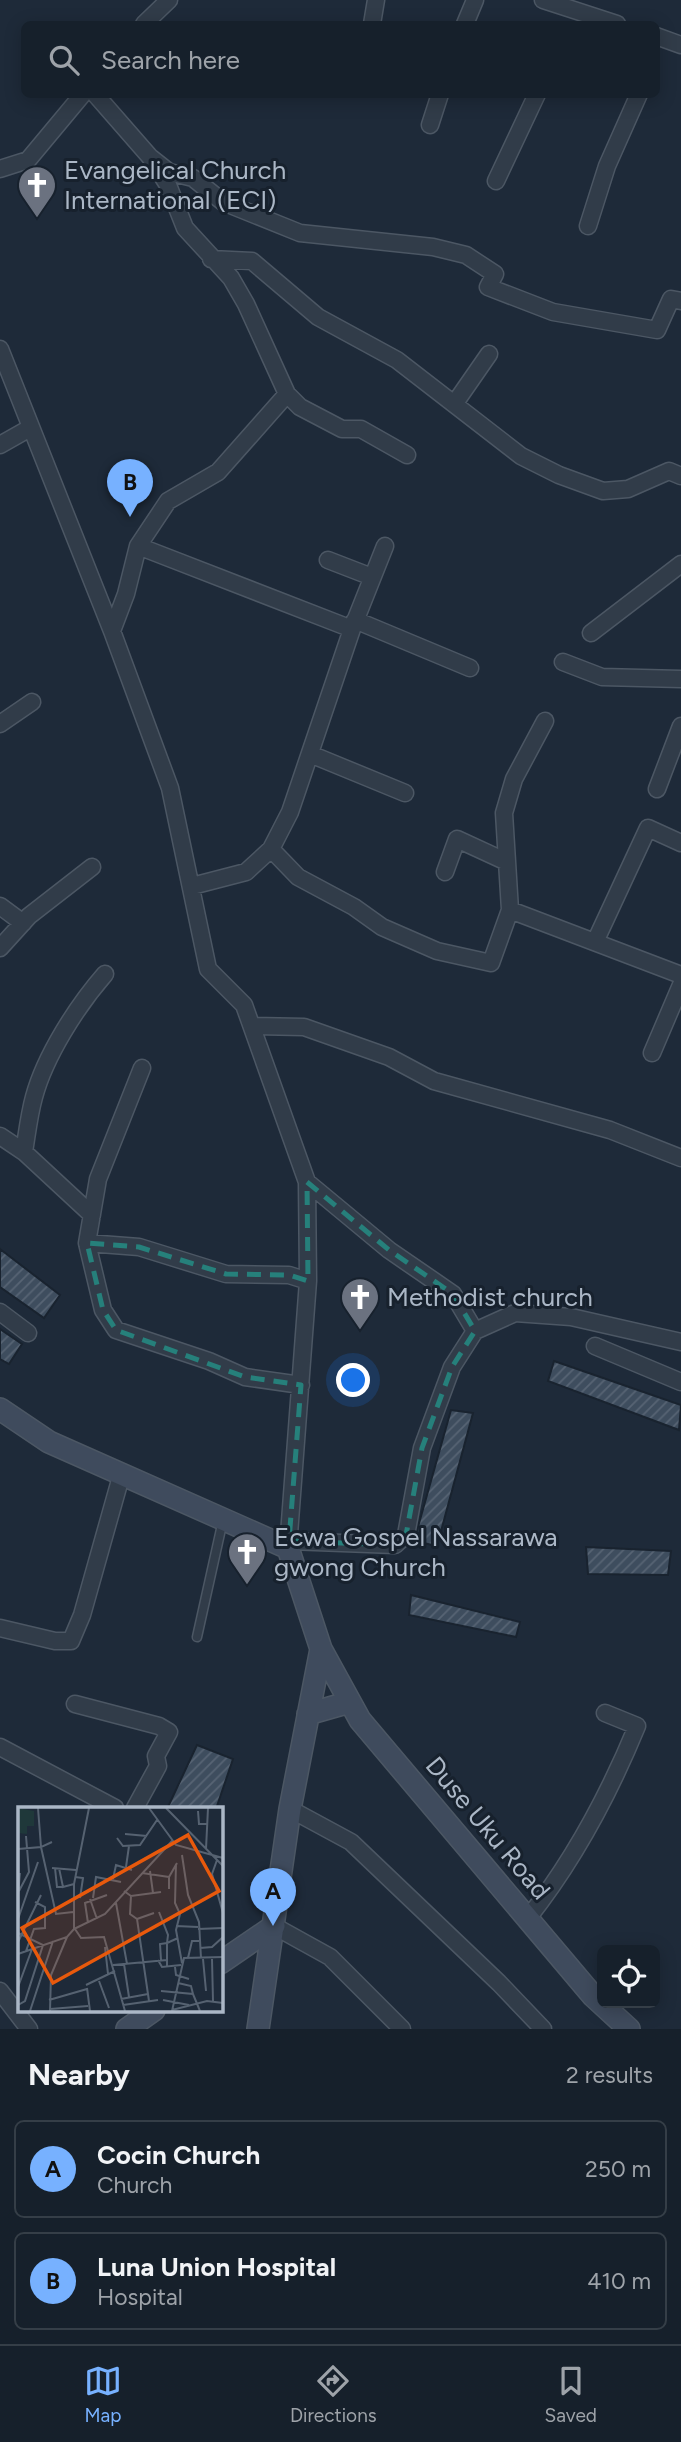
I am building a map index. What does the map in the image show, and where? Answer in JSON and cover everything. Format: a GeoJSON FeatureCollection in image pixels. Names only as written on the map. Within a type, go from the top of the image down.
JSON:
{"type":"FeatureCollection","features":[{"type":"Feature","properties":{"kind":"street"},"geometry":{"type":"LineString","coordinates":[[147,21],[169,0]]}},
{"type":"Feature","properties":{"kind":"street"},"geometry":{"type":"LineString","coordinates":[[372,21],[376,0]]}},
{"type":"Feature","properties":{"kind":"street"},"geometry":{"type":"LineString","coordinates":[[466,21],[475,0]]}},
{"type":"Feature","properties":{"kind":"street"},"geometry":{"type":"LineString","coordinates":[[543,0],[573,19],[591,21]]}},
{"type":"Feature","properties":{"kind":"street"},"geometry":{"type":"LineString","coordinates":[[660,40],[681,45]]}},
{"type":"Feature","properties":{"kind":"street"},"geometry":{"type":"LineString","coordinates":[[0,169],[28,160],[80,98]]}},
{"type":"Feature","properties":{"kind":"street"},"geometry":{"type":"LineString","coordinates":[[98,98],[150,157],[168,185],[185,228],[231,278],[246,304],[287,394],[300,407],[342,429],[361,429],[387,447],[407,455]]}},
{"type":"Feature","properties":{"kind":"street"},"geometry":{"type":"LineString","coordinates":[[430,125],[439,98]]}},
{"type":"Feature","properties":{"kind":"street"},"geometry":{"type":"LineString","coordinates":[[496,181],[535,98]]}},
{"type":"Feature","properties":{"kind":"street"},"geometry":{"type":"LineString","coordinates":[[588,226],[607,166],[637,98]]}},
{"type":"Feature","properties":{"kind":"street"},"geometry":{"type":"LineString","coordinates":[[150,157],[169,172],[193,178],[223,202],[300,233],[433,247],[466,255],[495,274],[488,287],[553,312],[657,330],[671,299],[681,301]]}},
{"type":"Feature","properties":{"kind":"street"},"geometry":{"type":"LineString","coordinates":[[211,259],[253,261],[318,317],[397,360],[521,456],[559,475],[603,491],[628,489],[669,471],[681,476]]}},
{"type":"Feature","properties":{"kind":"street"},"geometry":{"type":"LineString","coordinates":[[0,348],[112,631],[170,788],[208,969],[244,1005],[307,1182],[308,1281],[289,1545]]}},
{"type":"Feature","properties":{"kind":"street"},"geometry":{"type":"LineString","coordinates":[[455,403],[489,354]]}},
{"type":"Feature","properties":{"kind":"street"},"geometry":{"type":"LineString","coordinates":[[112,631],[126,594],[138,546],[168,501],[218,472],[287,394]]}},
{"type":"Feature","properties":{"kind":"street"},"geometry":{"type":"LineString","coordinates":[[0,445],[30,428]]}},
{"type":"Feature","properties":{"kind":"street"},"geometry":{"type":"LineString","coordinates":[[138,546],[470,668]]}},
{"type":"Feature","properties":{"kind":"street"},"geometry":{"type":"LineString","coordinates":[[192,886],[246,872],[271,849],[290,812],[354,625],[385,546]]}},
{"type":"Feature","properties":{"kind":"street"},"geometry":{"type":"LineString","coordinates":[[328,560],[372,577]]}},
{"type":"Feature","properties":{"kind":"street"},"geometry":{"type":"LineString","coordinates":[[591,633],[681,564]]}},
{"type":"Feature","properties":{"kind":"street"},"geometry":{"type":"LineString","coordinates":[[563,662],[603,677],[681,679]]}},
{"type":"Feature","properties":{"kind":"street"},"geometry":{"type":"LineString","coordinates":[[0,724],[32,702]]}},
{"type":"Feature","properties":{"kind":"street"},"geometry":{"type":"LineString","coordinates":[[271,849],[298,877],[354,907],[382,926],[437,951],[491,963],[510,910],[504,813],[514,779],[545,721]]}},
{"type":"Feature","properties":{"kind":"street"},"geometry":{"type":"LineString","coordinates":[[657,789],[681,726]]}},
{"type":"Feature","properties":{"kind":"street"},"geometry":{"type":"LineString","coordinates":[[310,754],[405,793]]}},
{"type":"Feature","properties":{"kind":"street"},"geometry":{"type":"LineString","coordinates":[[595,942],[648,828],[681,843]]}},
{"type":"Feature","properties":{"kind":"street"},"geometry":{"type":"LineString","coordinates":[[445,872],[457,839],[507,862]]}},
{"type":"Feature","properties":{"kind":"street"},"geometry":{"type":"LineString","coordinates":[[0,948],[23,923],[92,866]]}},
{"type":"Feature","properties":{"kind":"street"},"geometry":{"type":"LineString","coordinates":[[0,906],[23,923]]}},
{"type":"Feature","properties":{"kind":"street"},"geometry":{"type":"LineString","coordinates":[[510,910],[681,975]]}},
{"type":"Feature","properties":{"kind":"street"},"geometry":{"type":"LineString","coordinates":[[24,1152],[34,1096],[47,1066],[82,1000],[105,974]]}},
{"type":"Feature","properties":{"kind":"street"},"geometry":{"type":"LineString","coordinates":[[652,1053],[681,985]]}},
{"type":"Feature","properties":{"kind":"street"},"geometry":{"type":"LineString","coordinates":[[252,1026],[304,1027],[389,1057],[434,1082],[610,1130],[681,1158]]}},
{"type":"Feature","properties":{"kind":"street"},"geometry":{"type":"LineString","coordinates":[[142,1068],[98,1179],[87,1243],[103,1310],[116,1330],[209,1361],[245,1377],[301,1385]]}},
{"type":"Feature","properties":{"kind":"street"},"geometry":{"type":"LineString","coordinates":[[0,1136],[24,1152],[92,1215]]}},
{"type":"Feature","properties":{"kind":"street"},"geometry":{"type":"LineString","coordinates":[[307,1182],[389,1250],[453,1294],[475,1331]]}},
{"type":"Feature","properties":{"kind":"street"},"geometry":{"type":"LineString","coordinates":[[87,1243],[139,1247],[226,1274],[289,1275],[308,1281]]}},
{"type":"Feature","properties":{"kind":"street"},"geometry":{"type":"LineString","coordinates":[[0,1312],[28,1333]]}},
{"type":"Feature","properties":{"kind":"street"},"geometry":{"type":"LineString","coordinates":[[0,1409],[49,1441],[289,1545],[396,1545],[406,1535],[422,1448],[452,1367],[475,1331],[515,1313],[571,1317],[681,1342]]}},
{"type":"Feature","properties":{"kind":"street"},"geometry":{"type":"LineString","coordinates":[[595,1346],[681,1382]]}},
{"type":"Feature","properties":{"kind":"street"},"geometry":{"type":"LineString","coordinates":[[0,1628],[55,1641],[72,1641],[82,1615],[122,1473]]}},
{"type":"Feature","properties":{"kind":"street","name":"Duse Uku Road"},"geometry":{"type":"LineString","coordinates":[[289,1545],[321,1649],[360,1720],[593,1997],[629,2029]]}},
{"type":"Feature","properties":{"kind":"street"},"geometry":{"type":"LineString","coordinates":[[258,2029],[290,1809],[321,1649]]}},
{"type":"Feature","properties":{"kind":"street"},"geometry":{"type":"LineString","coordinates":[[308,1714],[350,1702]]}},
{"type":"Feature","properties":{"kind":"street"},"geometry":{"type":"LineString","coordinates":[[75,1704],[159,1726],[169,1732],[156,1756],[158,1766],[136,1807]]}},
{"type":"Feature","properties":{"kind":"street"},"geometry":{"type":"LineString","coordinates":[[528,1918],[547,1894],[613,1786],[637,1726],[605,1713]]}},
{"type":"Feature","properties":{"kind":"street"},"geometry":{"type":"LineString","coordinates":[[0,1747],[113,1807]]}},
{"type":"Feature","properties":{"kind":"street"},"geometry":{"type":"LineString","coordinates":[[290,1809],[351,1842],[490,1974],[543,2029]]}},
{"type":"Feature","properties":{"kind":"street"},"geometry":{"type":"LineString","coordinates":[[222,1962],[274,1926]]}},
{"type":"Feature","properties":{"kind":"street"},"geometry":{"type":"LineString","coordinates":[[274,1926],[330,1957],[402,2029]]}},
{"type":"Feature","properties":{"kind":"street"},"geometry":{"type":"LineString","coordinates":[[0,1991],[29,2029]]}},
{"type":"Feature","properties":{"kind":"street"},"geometry":{"type":"LineString","coordinates":[[127,2029],[149,2016]]}},
{"type":"Feature","properties":{"kind":"lane"},"geometry":{"type":"LineString","coordinates":[[197,1637],[224,1517]]}},
{"type":"Feature","properties":{"kind":"highlighted area"},"geometry":{"type":"Polygon","coordinates":[[[307,1182],[389,1250],[453,1294],[475,1331],[452,1367],[422,1448],[406,1535],[395,1545],[289,1541],[301,1385],[245,1377],[116,1330],[103,1310],[87,1243],[139,1247],[226,1274],[289,1275],[308,1281],[307,1182]]]}},
{"type":"Feature","properties":{"kind":"building"},"geometry":{"type":"Polygon","coordinates":[[[0,1249],[60,1295],[44,1318],[0,1287],[0,1249]]]}},
{"type":"Feature","properties":{"kind":"building"},"geometry":{"type":"Polygon","coordinates":[[[0,1329],[22,1344],[9,1364],[0,1359],[0,1329]]]}},
{"type":"Feature","properties":{"kind":"building"},"geometry":{"type":"Polygon","coordinates":[[[554,1361],[681,1405],[679,1430],[548,1381],[554,1361]]]}},
{"type":"Feature","properties":{"kind":"building"},"geometry":{"type":"Polygon","coordinates":[[[451,1410],[473,1413],[437,1546],[414,1541],[451,1410]]]}},
{"type":"Feature","properties":{"kind":"building"},"geometry":{"type":"Polygon","coordinates":[[[586,1547],[671,1551],[668,1575],[588,1574],[586,1547]]]}},
{"type":"Feature","properties":{"kind":"building"},"geometry":{"type":"Polygon","coordinates":[[[411,1595],[520,1622],[516,1637],[409,1615],[411,1595]]]}},
{"type":"Feature","properties":{"kind":"building"},"geometry":{"type":"Polygon","coordinates":[[[197,1745],[233,1759],[217,1807],[168,1807],[197,1745]]]}},
{"type":"Feature","properties":{"kind":"place","name":"Evangelical Church International (ECI)"},"geometry":{"type":"Point","coordinates":[37,219]}},
{"type":"Feature","properties":{"kind":"place","name":"Luna Union Hospital"},"geometry":{"type":"Point","coordinates":[130,517]}},
{"type":"Feature","properties":{"kind":"place","name":"Methodist church"},"geometry":{"type":"Point","coordinates":[360,1331]}},
{"type":"Feature","properties":{"kind":"place","name":"Ecwa Gospel Nassarawa gwong Church"},"geometry":{"type":"Point","coordinates":[247,1586]}},
{"type":"Feature","properties":{"kind":"place","name":"Cocin Church"},"geometry":{"type":"Point","coordinates":[273,1926]}}]}
